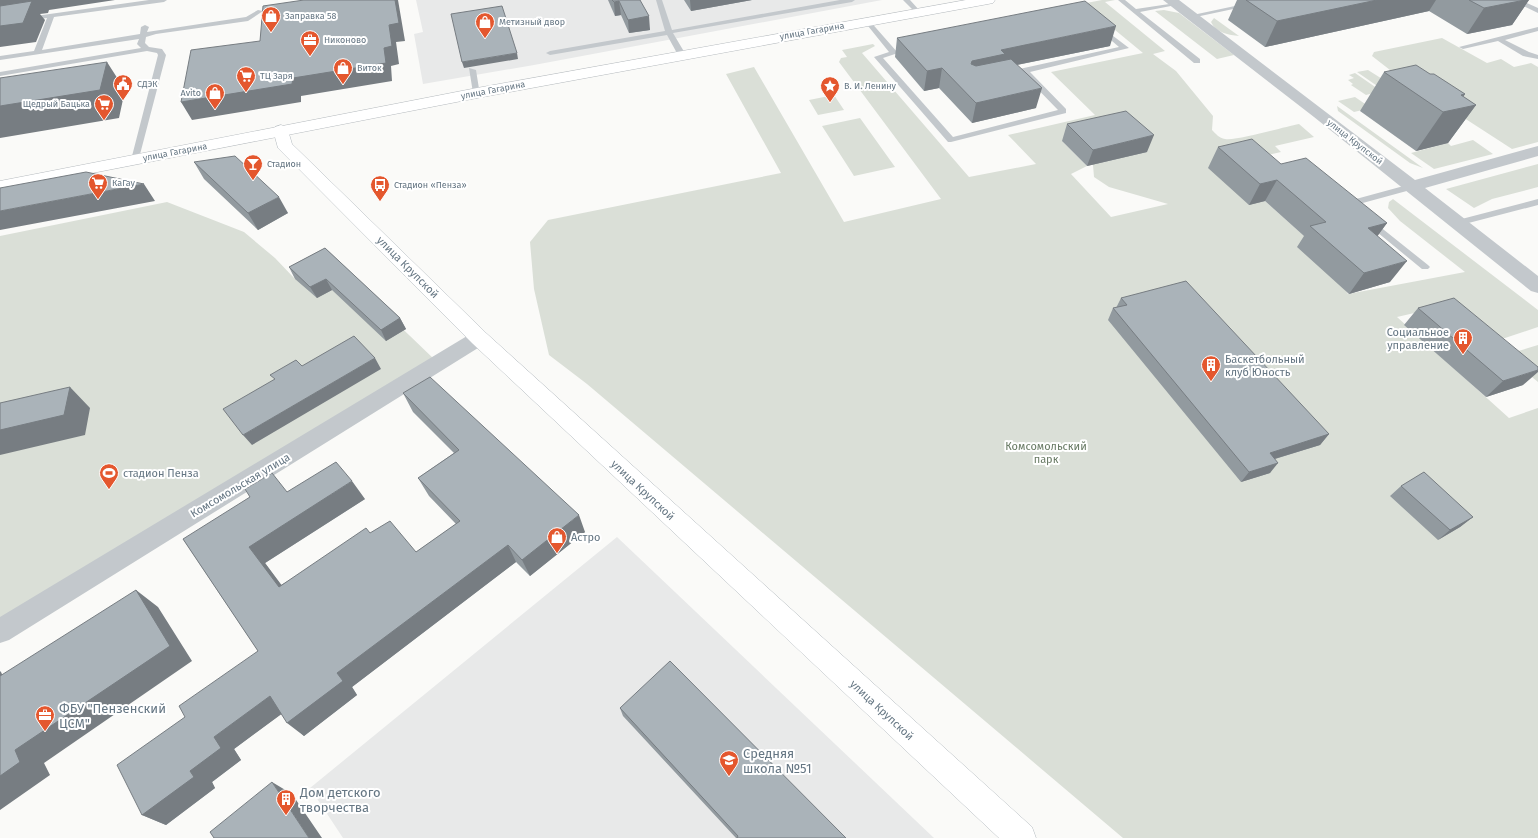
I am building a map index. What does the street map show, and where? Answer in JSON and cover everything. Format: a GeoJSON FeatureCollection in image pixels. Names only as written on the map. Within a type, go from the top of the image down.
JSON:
{"type":"FeatureCollection","features":[{"type":"Feature","properties":{"kind":"main road","name":"улица Гагарина"},"geometry":{"type":"LineString","coordinates":[[0,186],[477,93],[988,0]]}},
{"type":"Feature","properties":{"kind":"main road","name":"улица Крупской"},"geometry":{"type":"LineString","coordinates":[[281,130],[284,145],[479,338],[1021,838]]}},
{"type":"Feature","properties":{"kind":"street","name":"улица Крупской"},"geometry":{"type":"LineString","coordinates":[[1172,2],[1538,286]]}},
{"type":"Feature","properties":{"kind":"street"},"geometry":{"type":"LineString","coordinates":[[1411,186],[1538,151]]}},
{"type":"Feature","properties":{"kind":"street","name":"Комсомольская улица"},"geometry":{"type":"LineString","coordinates":[[0,631],[479,338]]}},
{"type":"Feature","properties":{"kind":"lane"},"geometry":{"type":"LineString","coordinates":[[0,23],[164,0]]}},
{"type":"Feature","properties":{"kind":"lane"},"geometry":{"type":"LineString","coordinates":[[659,0],[669,32],[682,55]]}},
{"type":"Feature","properties":{"kind":"lane"},"geometry":{"type":"LineString","coordinates":[[550,53],[852,0]]}},
{"type":"Feature","properties":{"kind":"lane"},"geometry":{"type":"LineString","coordinates":[[906,0],[918,12]]}},
{"type":"Feature","properties":{"kind":"lane"},"geometry":{"type":"LineString","coordinates":[[1121,0],[1197,61]]}},
{"type":"Feature","properties":{"kind":"lane"},"geometry":{"type":"LineString","coordinates":[[1191,16],[1273,0]]}},
{"type":"Feature","properties":{"kind":"lane"},"geometry":{"type":"LineString","coordinates":[[1514,0],[1538,11]]}},
{"type":"Feature","properties":{"kind":"lane"},"geometry":{"type":"LineString","coordinates":[[1135,11],[1172,2]]}},
{"type":"Feature","properties":{"kind":"lane"},"geometry":{"type":"LineString","coordinates":[[0,58],[143,36],[156,32],[248,19],[260,11]]}},
{"type":"Feature","properties":{"kind":"lane"},"geometry":{"type":"LineString","coordinates":[[37,53],[52,16]]}},
{"type":"Feature","properties":{"kind":"lane"},"geometry":{"type":"LineString","coordinates":[[867,21],[898,52],[878,56],[951,140],[1063,112],[1025,71]]}},
{"type":"Feature","properties":{"kind":"lane"},"geometry":{"type":"LineString","coordinates":[[1002,76],[1124,48],[1096,24]]}},
{"type":"Feature","properties":{"kind":"lane"},"geometry":{"type":"LineString","coordinates":[[145,27],[141,44],[147,49]]}},
{"type":"Feature","properties":{"kind":"lane"},"geometry":{"type":"LineString","coordinates":[[1463,48],[1538,29]]}},
{"type":"Feature","properties":{"kind":"lane"},"geometry":{"type":"LineString","coordinates":[[1527,32],[1538,38]]}},
{"type":"Feature","properties":{"kind":"lane"},"geometry":{"type":"LineString","coordinates":[[1499,38],[1526,54],[1538,57]]}},
{"type":"Feature","properties":{"kind":"lane"},"geometry":{"type":"LineString","coordinates":[[0,74],[147,49],[159,51],[162,55],[135,160]]}},
{"type":"Feature","properties":{"kind":"lane"},"geometry":{"type":"LineString","coordinates":[[472,70],[477,93]]}},
{"type":"Feature","properties":{"kind":"lane"},"geometry":{"type":"LineString","coordinates":[[1411,186],[1345,202],[1425,267]]}},
{"type":"Feature","properties":{"kind":"lane"},"geometry":{"type":"LineString","coordinates":[[1457,223],[1538,202]]}},
{"type":"Feature","properties":{"kind":"shaded area"},"geometry":{"type":"Polygon","coordinates":[[[416,0],[882,0],[534,65],[423,84],[414,34],[423,32],[416,0]]]}},
{"type":"Feature","properties":{"kind":"shaded area"},"geometry":{"type":"Polygon","coordinates":[[[617,537],[934,838],[343,838],[310,788],[617,537]]]}},
{"type":"Feature","properties":{"kind":"green space","name":"Комсомольский парк"},"geometry":{"type":"Polygon","coordinates":[[[1102,0],[1115,0],[1105,2],[1165,51],[1153,54],[1176,71],[1213,116],[1212,130],[1219,137],[1225,139],[1240,138],[1299,124],[1314,137],[1275,146],[1281,152],[1241,161],[1265,201],[1312,243],[1348,294],[1465,272],[1400,221],[1388,208],[1389,202],[1393,199],[1538,310],[1538,327],[1493,342],[1449,305],[1397,317],[1509,418],[1538,408],[1538,838],[1123,838],[587,384],[549,355],[534,289],[530,242],[548,220],[781,173],[726,74],[754,67],[844,222],[941,199],[839,62],[841,58],[847,57],[842,50],[873,44],[875,46],[862,53],[969,177],[1036,164],[1008,135],[1095,115],[1051,72],[1143,53],[1092,11],[998,20],[1102,0]],[[1062,141],[1087,166],[1071,174],[1111,217],[1168,204],[1109,187],[1094,177],[1093,165],[1062,141]]]}},
{"type":"Feature","properties":{"kind":"green space"},"geometry":{"type":"Polygon","coordinates":[[[1164,10],[1179,13],[1234,55],[1217,59],[1155,11],[1164,10]]]}},
{"type":"Feature","properties":{"kind":"green space"},"geometry":{"type":"Polygon","coordinates":[[[1214,18],[1239,36],[1227,34],[1216,29],[1211,22],[1214,18]]]}},
{"type":"Feature","properties":{"kind":"green space"},"geometry":{"type":"Polygon","coordinates":[[[1442,38],[1487,63],[1501,59],[1514,67],[1531,63],[1538,67],[1538,142],[1512,149],[1390,70],[1372,56],[1374,52],[1442,38]]]}},
{"type":"Feature","properties":{"kind":"green space"},"geometry":{"type":"Polygon","coordinates":[[[1368,70],[1395,87],[1383,90],[1357,72],[1368,70]]]}},
{"type":"Feature","properties":{"kind":"green space"},"geometry":{"type":"Polygon","coordinates":[[[1355,73],[1381,91],[1366,95],[1351,85],[1353,84],[1348,80],[1354,78],[1349,75],[1355,73]]]}},
{"type":"Feature","properties":{"kind":"green space"},"geometry":{"type":"Polygon","coordinates":[[[834,95],[844,110],[818,115],[809,100],[834,95]]]}},
{"type":"Feature","properties":{"kind":"green space"},"geometry":{"type":"Polygon","coordinates":[[[1355,97],[1371,108],[1354,112],[1338,101],[1355,97]]]}},
{"type":"Feature","properties":{"kind":"green space"},"geometry":{"type":"Polygon","coordinates":[[[1337,106],[1423,168],[1410,163],[1338,111],[1337,106]]]}},
{"type":"Feature","properties":{"kind":"green space"},"geometry":{"type":"Polygon","coordinates":[[[860,118],[895,167],[854,176],[822,126],[860,118]]]}},
{"type":"Feature","properties":{"kind":"green space"},"geometry":{"type":"Polygon","coordinates":[[[1473,140],[1493,154],[1434,169],[1411,153],[1448,143],[1451,146],[1473,140]]]}},
{"type":"Feature","properties":{"kind":"green space"},"geometry":{"type":"Polygon","coordinates":[[[1538,164],[1538,187],[1492,199],[1474,208],[1446,189],[1538,164]]]}},
{"type":"Feature","properties":{"kind":"green space","name":"стадион Пенза"},"geometry":{"type":"Polygon","coordinates":[[[167,202],[244,232],[275,258],[295,279],[331,260],[435,360],[0,621],[0,236],[167,202]]]}},
{"type":"Feature","properties":{"kind":"green space"},"geometry":{"type":"Polygon","coordinates":[[[1538,345],[1538,382],[1505,355],[1538,345]]]}},
{"type":"Feature","properties":{"kind":"building"},"geometry":{"type":"Polygon","coordinates":[[[304,0],[395,0],[399,23],[389,25],[392,46],[384,48],[386,63],[293,78],[292,84],[181,102],[191,50],[260,41],[263,6],[304,0]]]}},
{"type":"Feature","properties":{"kind":"building"},"geometry":{"type":"Polygon","coordinates":[[[612,0],[640,0],[649,16],[628,20],[619,1],[614,2],[612,0]]]}},
{"type":"Feature","properties":{"kind":"building"},"geometry":{"type":"Polygon","coordinates":[[[1246,0],[1377,0],[1277,21],[1246,0]]]}},
{"type":"Feature","properties":{"kind":"building"},"geometry":{"type":"Polygon","coordinates":[[[1469,0],[1525,0],[1484,8],[1469,0]]]}},
{"type":"Feature","properties":{"kind":"building"},"geometry":{"type":"Polygon","coordinates":[[[32,1],[23,23],[0,26],[0,6],[32,1]]]}},
{"type":"Feature","properties":{"kind":"building"},"geometry":{"type":"Polygon","coordinates":[[[1085,1],[1116,26],[1001,50],[1005,54],[972,61],[971,64],[976,66],[1011,59],[1042,88],[976,103],[942,68],[927,71],[897,38],[1085,1]]]}},
{"type":"Feature","properties":{"kind":"building"},"geometry":{"type":"Polygon","coordinates":[[[502,6],[517,53],[462,62],[451,14],[502,6]]]}},
{"type":"Feature","properties":{"kind":"building"},"geometry":{"type":"Polygon","coordinates":[[[107,62],[100,90],[0,106],[0,78],[107,62]]]}},
{"type":"Feature","properties":{"kind":"building"},"geometry":{"type":"Polygon","coordinates":[[[1416,65],[1430,74],[1434,74],[1465,94],[1461,95],[1476,105],[1443,112],[1384,72],[1416,65]]]}},
{"type":"Feature","properties":{"kind":"building"},"geometry":{"type":"Polygon","coordinates":[[[1126,111],[1154,135],[1093,150],[1067,124],[1126,111]]]}},
{"type":"Feature","properties":{"kind":"building"},"geometry":{"type":"Polygon","coordinates":[[[1252,139],[1281,164],[1306,158],[1387,223],[1368,228],[1407,261],[1364,273],[1310,226],[1326,222],[1277,180],[1260,184],[1218,147],[1252,139]]]}},
{"type":"Feature","properties":{"kind":"building"},"geometry":{"type":"Polygon","coordinates":[[[235,156],[279,197],[248,213],[194,162],[235,156]]]}},
{"type":"Feature","properties":{"kind":"building"},"geometry":{"type":"Polygon","coordinates":[[[86,172],[144,184],[0,211],[0,188],[86,172]]]}},
{"type":"Feature","properties":{"kind":"building"},"geometry":{"type":"Polygon","coordinates":[[[325,248],[400,318],[381,330],[326,279],[310,287],[289,267],[325,248]]]}},
{"type":"Feature","properties":{"kind":"building","name":"Баскетбольный клуб Юность"},"geometry":{"type":"Polygon","coordinates":[[[1186,281],[1329,434],[1270,453],[1278,463],[1249,472],[1113,308],[1127,305],[1121,298],[1186,281]]]}},
{"type":"Feature","properties":{"kind":"building"},"geometry":{"type":"Polygon","coordinates":[[[1454,298],[1538,367],[1538,370],[1503,381],[1418,308],[1454,298]]]}},
{"type":"Feature","properties":{"kind":"building"},"geometry":{"type":"Polygon","coordinates":[[[354,336],[375,358],[243,435],[223,409],[275,379],[270,375],[296,360],[302,366],[354,336]]]}},
{"type":"Feature","properties":{"kind":"building"},"geometry":{"type":"Polygon","coordinates":[[[430,377],[579,515],[522,560],[508,545],[337,673],[343,681],[287,723],[270,696],[214,737],[221,748],[190,771],[194,777],[142,815],[117,765],[185,717],[179,706],[258,651],[183,539],[250,497],[245,489],[272,473],[287,492],[336,462],[352,481],[249,547],[279,587],[366,528],[370,533],[390,521],[416,552],[460,521],[418,478],[459,450],[403,393],[430,377]]]}},
{"type":"Feature","properties":{"kind":"building"},"geometry":{"type":"Polygon","coordinates":[[[70,387],[64,415],[0,430],[0,403],[70,387]]]}},
{"type":"Feature","properties":{"kind":"building"},"geometry":{"type":"Polygon","coordinates":[[[1424,472],[1473,517],[1450,530],[1401,486],[1424,472]]]}},
{"type":"Feature","properties":{"kind":"building"},"geometry":{"type":"Polygon","coordinates":[[[136,590],[170,646],[15,750],[20,762],[0,776],[0,676],[136,590]]]}},
{"type":"Feature","properties":{"kind":"building","name":"Средняя школа №51"},"geometry":{"type":"Polygon","coordinates":[[[670,661],[846,838],[737,838],[738,836],[620,708],[670,661]]]}},
{"type":"Feature","properties":{"kind":"building"},"geometry":{"type":"Polygon","coordinates":[[[272,782],[309,838],[214,838],[210,832],[272,782]]]}},
{"type":"Feature","properties":{"kind":"place","name":"Заправка 58"},"geometry":{"type":"Point","coordinates":[271,33]}},
{"type":"Feature","properties":{"kind":"place","name":"Метизный двор"},"geometry":{"type":"Point","coordinates":[485,39]}},
{"type":"Feature","properties":{"kind":"place","name":"Никоново"},"geometry":{"type":"Point","coordinates":[310,57]}},
{"type":"Feature","properties":{"kind":"place","name":"Виток"},"geometry":{"type":"Point","coordinates":[343,85]}},
{"type":"Feature","properties":{"kind":"place","name":"ТЦ Заря"},"geometry":{"type":"Point","coordinates":[246,93]}},
{"type":"Feature","properties":{"kind":"place","name":"СДЭК"},"geometry":{"type":"Point","coordinates":[123,101]}},
{"type":"Feature","properties":{"kind":"place","name":"В. И. Ленину"},"geometry":{"type":"Point","coordinates":[830,103]}},
{"type":"Feature","properties":{"kind":"place","name":"Avito"},"geometry":{"type":"Point","coordinates":[215,110]}},
{"type":"Feature","properties":{"kind":"place","name":"Щедрый Бацька"},"geometry":{"type":"Point","coordinates":[104,121]}},
{"type":"Feature","properties":{"kind":"place","name":"Стадион"},"geometry":{"type":"Point","coordinates":[253,181]}},
{"type":"Feature","properties":{"kind":"place","name":"КаГау"},"geometry":{"type":"Point","coordinates":[98,200]}},
{"type":"Feature","properties":{"kind":"place","name":"Стадион «Пенза»"},"geometry":{"type":"Point","coordinates":[380,202]}},
{"type":"Feature","properties":{"kind":"place","name":"Социальное управление"},"geometry":{"type":"Point","coordinates":[1463,355]}},
{"type":"Feature","properties":{"kind":"place","name":"Баскетбольный клуб Юность"},"geometry":{"type":"Point","coordinates":[1211,382]}},
{"type":"Feature","properties":{"kind":"place","name":"стадион Пенза"},"geometry":{"type":"Point","coordinates":[109,490]}},
{"type":"Feature","properties":{"kind":"place","name":"Астро"},"geometry":{"type":"Point","coordinates":[557,554]}},
{"type":"Feature","properties":{"kind":"place","name":"ФБУ \"Пензенский ЦСМ\""},"geometry":{"type":"Point","coordinates":[45,732]}},
{"type":"Feature","properties":{"kind":"place","name":"Средняя школа №51"},"geometry":{"type":"Point","coordinates":[729,777]}},
{"type":"Feature","properties":{"kind":"place","name":"Дом детского творчества"},"geometry":{"type":"Point","coordinates":[286,816]}}]}
